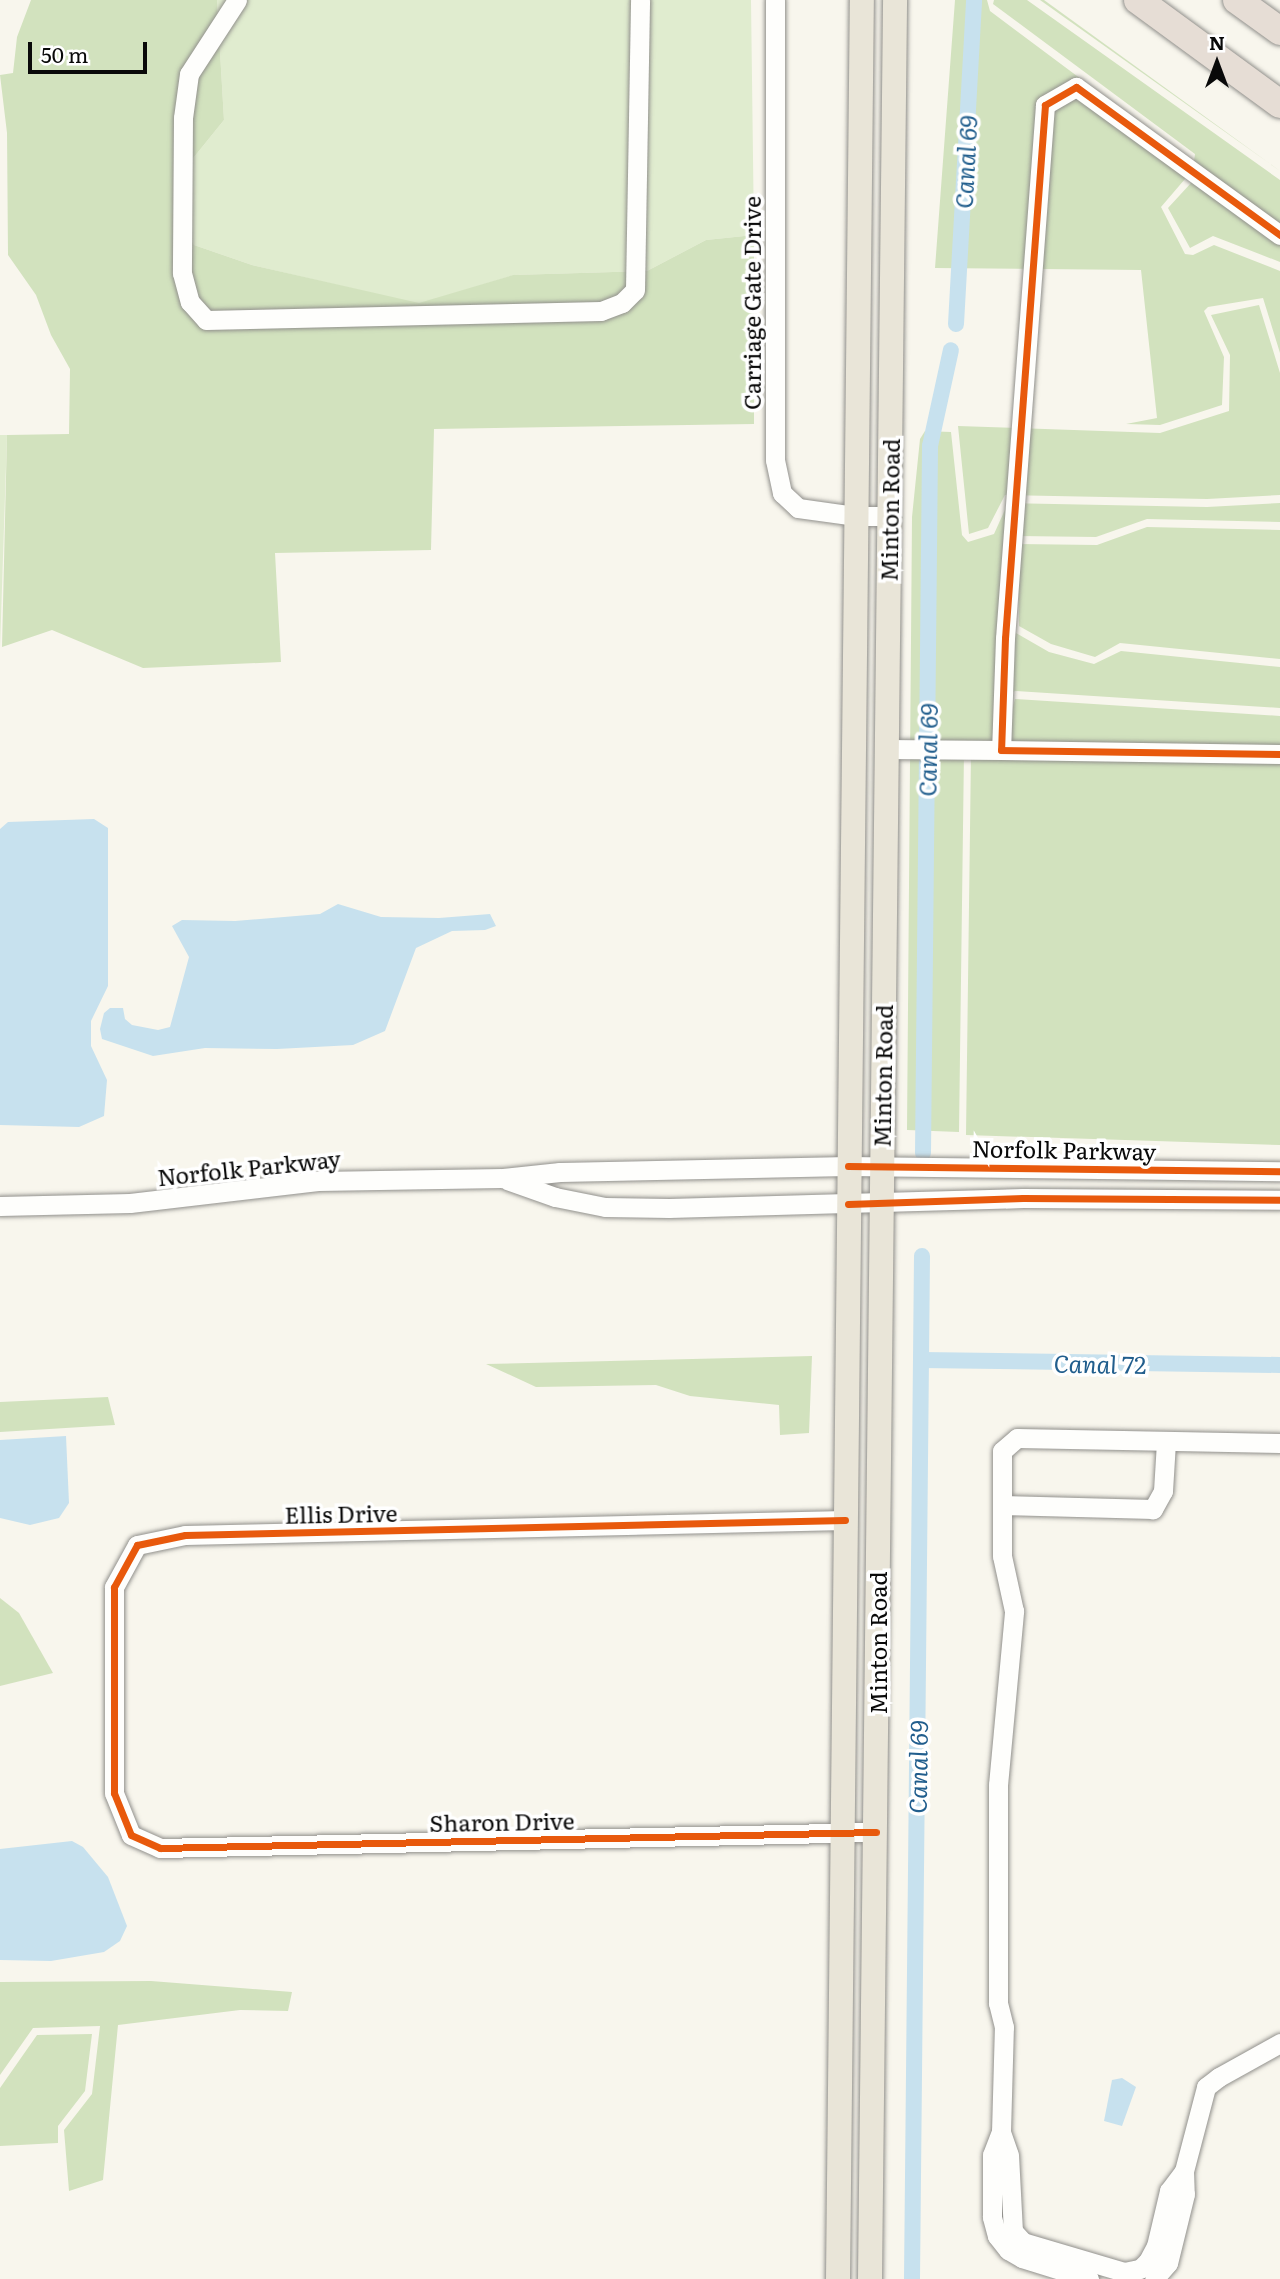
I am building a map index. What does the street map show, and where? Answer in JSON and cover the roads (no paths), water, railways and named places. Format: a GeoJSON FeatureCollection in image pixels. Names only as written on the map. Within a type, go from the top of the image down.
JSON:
{"type":"FeatureCollection","features":[{"type":"Feature","properties":{"kind":"highway"},"geometry":{"type":"LineString","coordinates":[[1138,0],[1280,104]]}},
{"type":"Feature","properties":{"kind":"highway"},"geometry":{"type":"LineString","coordinates":[[1237,0],[1280,32]]}},
{"type":"Feature","properties":{"kind":"main road","name":"Minton Road"},"geometry":{"type":"LineString","coordinates":[[838,2279],[862,0]]}},
{"type":"Feature","properties":{"kind":"main road","name":"Minton Road"},"geometry":{"type":"LineString","coordinates":[[870,2279],[880,1167],[895,0]]}},
{"type":"Feature","properties":{"kind":"street"},"geometry":{"type":"LineString","coordinates":[[236,0],[189,74],[183,118],[182,273],[190,302],[206,320],[601,311],[622,303],[635,290],[640,0]]}},
{"type":"Feature","properties":{"kind":"street","name":"Carriage Gate Drive"},"geometry":{"type":"LineString","coordinates":[[775,0],[775,460],[782,493],[798,508],[856,516],[888,516]]}},
{"type":"Feature","properties":{"kind":"street"},"geometry":{"type":"LineString","coordinates":[[1001,750],[1005,638],[1045,105],[1076,87],[1280,235]]}},
{"type":"Feature","properties":{"kind":"street"},"geometry":{"type":"LineString","coordinates":[[887,749],[1280,754]]}},
{"type":"Feature","properties":{"kind":"street","name":"Norfolk Parkway"},"geometry":{"type":"LineString","coordinates":[[0,1206],[130,1203],[318,1181],[503,1178],[560,1172],[848,1167],[1280,1171]]}},
{"type":"Feature","properties":{"kind":"street","name":"Norfolk Parkway"},"geometry":{"type":"LineString","coordinates":[[503,1178],[555,1197],[605,1207],[848,1204],[1023,1198],[1280,1200]]}},
{"type":"Feature","properties":{"kind":"street"},"geometry":{"type":"LineString","coordinates":[[1280,1443],[1017,1438],[1002,1451],[1002,1556],[1014,1611],[998,1785],[998,2003],[1004,2027],[1001,2132],[1009,2155],[1001,2172],[1013,2231],[1047,2266],[1087,2275],[1140,2269],[1185,2194],[1184,2171],[1206,2087],[1280,2043]]}},
{"type":"Feature","properties":{"kind":"street"},"geometry":{"type":"LineString","coordinates":[[1002,1505],[1153,1509],[1163,1491],[1166,1442]]}},
{"type":"Feature","properties":{"kind":"street","name":"Ellis Drive"},"geometry":{"type":"LineString","coordinates":[[131,1835],[114,1793],[114,1587],[137,1545],[185,1535],[845,1520]]}},
{"type":"Feature","properties":{"kind":"street","name":"Sharon Drive"},"geometry":{"type":"LineString","coordinates":[[131,1835],[160,1848],[876,1832]]}},
{"type":"Feature","properties":{"kind":"street"},"geometry":{"type":"LineString","coordinates":[[1154,2279],[1168,2263],[1172,2212]]}},
{"type":"Feature","properties":{"kind":"water"},"geometry":{"type":"Polygon","coordinates":[[[94,819],[108,828],[108,986],[91,1021],[91,1046],[107,1080],[104,1116],[79,1127],[0,1125],[0,829],[8,822],[94,819]]]}},
{"type":"Feature","properties":{"kind":"water"},"geometry":{"type":"Polygon","coordinates":[[[338,904],[381,917],[439,918],[490,914],[496,926],[485,930],[452,931],[416,948],[385,1031],[353,1045],[277,1049],[205,1048],[153,1056],[102,1039],[100,1029],[104,1013],[110,1008],[123,1008],[125,1019],[132,1025],[158,1030],[170,1027],[189,957],[172,926],[182,920],[235,921],[320,914],[338,904]]]}},
{"type":"Feature","properties":{"kind":"water"},"geometry":{"type":"Polygon","coordinates":[[[66,1436],[69,1503],[59,1518],[30,1525],[0,1518],[0,1440],[66,1436]]]}},
{"type":"Feature","properties":{"kind":"water"},"geometry":{"type":"Polygon","coordinates":[[[72,1841],[83,1847],[108,1877],[127,1926],[120,1941],[104,1952],[51,1961],[0,1960],[0,1849],[72,1841]]]}},
{"type":"Feature","properties":{"kind":"water"},"geometry":{"type":"Polygon","coordinates":[[[1122,2078],[1136,2087],[1122,2126],[1104,2121],[1112,2080],[1122,2078]]]}},
{"type":"Feature","properties":{"kind":"waterway","name":"Canal 69"},"geometry":{"type":"LineString","coordinates":[[956,324],[974,0]]}},
{"type":"Feature","properties":{"kind":"waterway","name":"Canal 69"},"geometry":{"type":"LineString","coordinates":[[923,1153],[930,446],[951,350]]}},
{"type":"Feature","properties":{"kind":"waterway","name":"Canal 69"},"geometry":{"type":"LineString","coordinates":[[912,2279],[922,1256]]}},
{"type":"Feature","properties":{"kind":"waterway","name":"Canal 72"},"geometry":{"type":"LineString","coordinates":[[921,1360],[1280,1365]]}}]}
